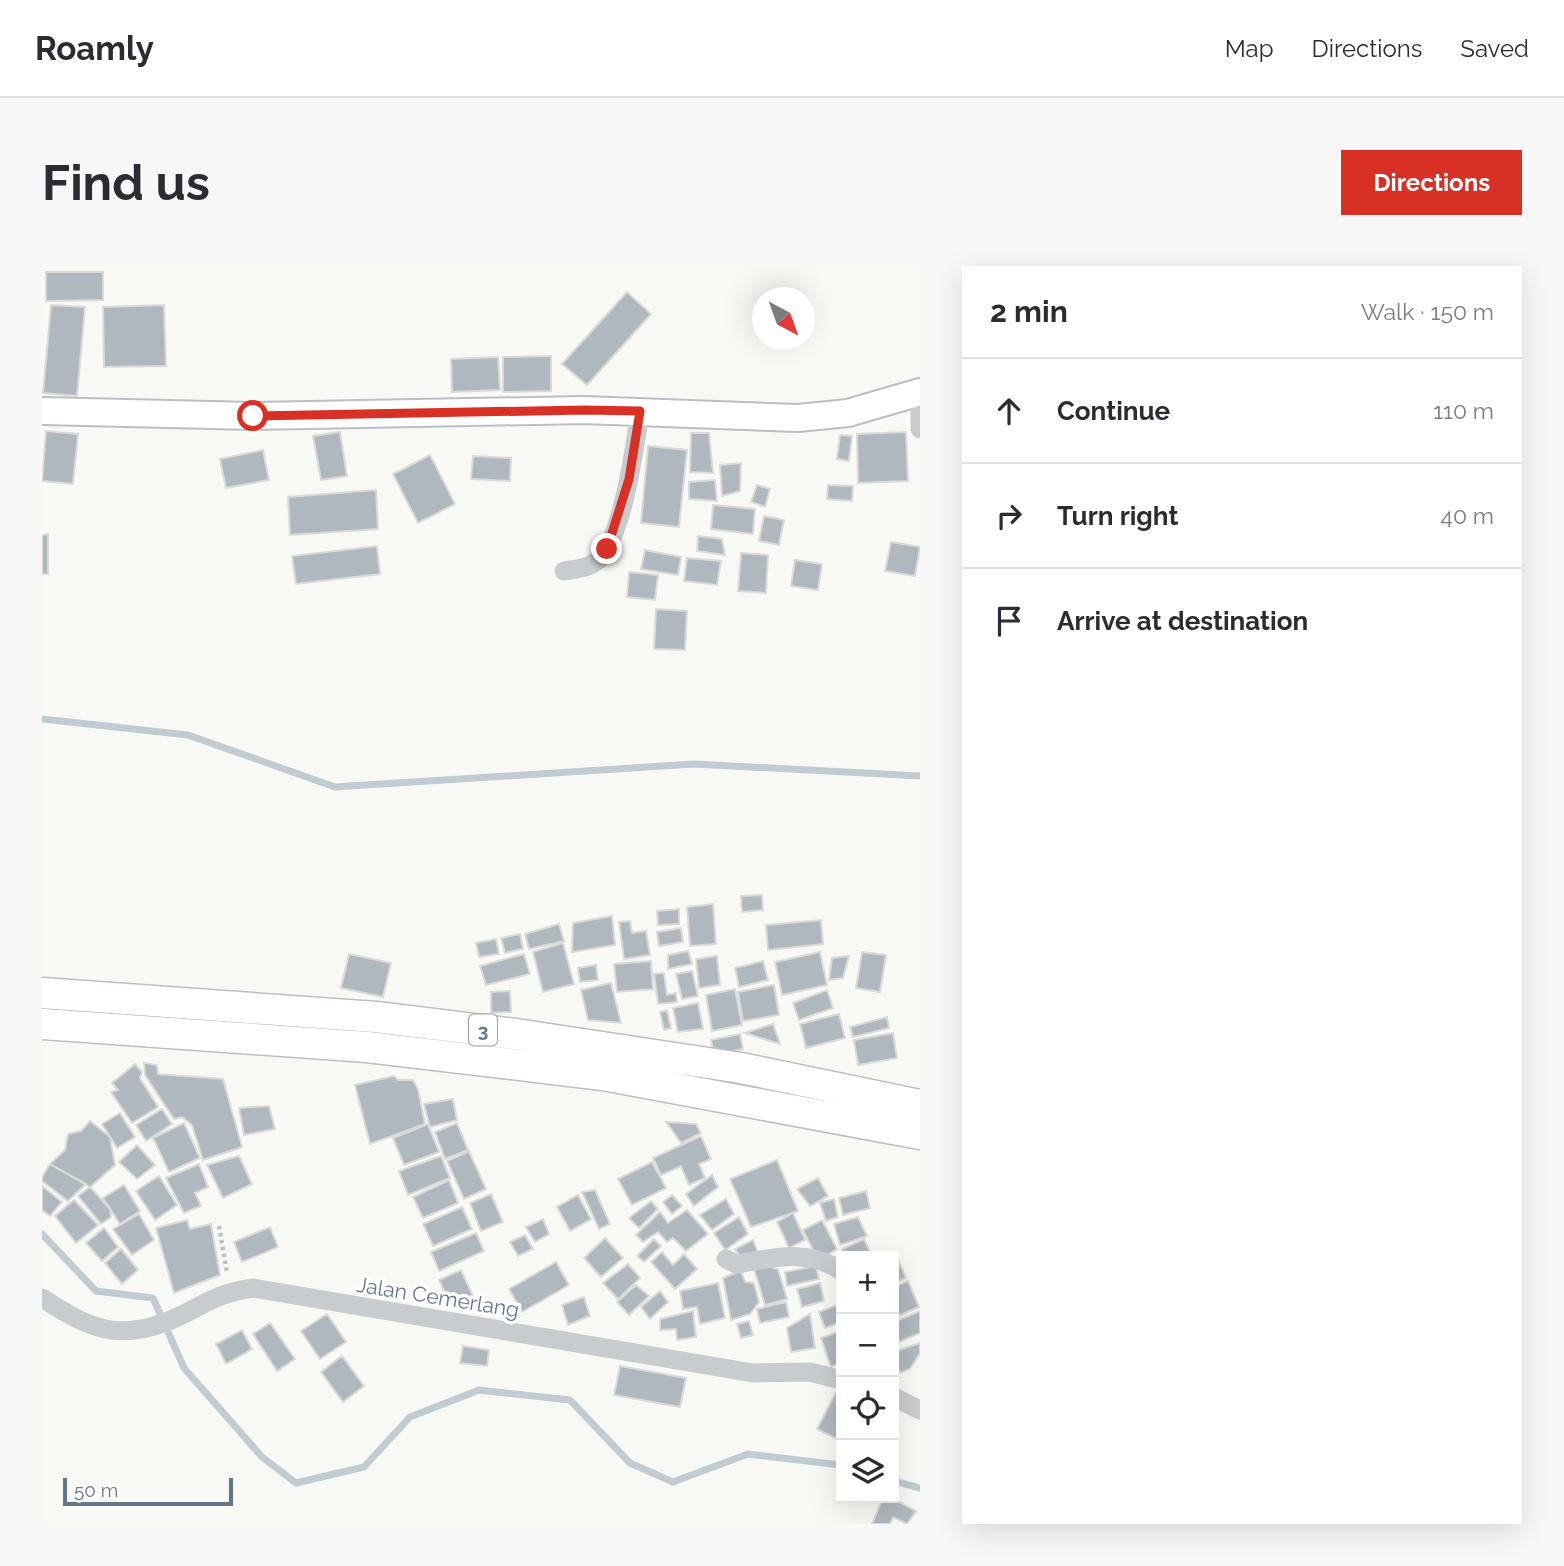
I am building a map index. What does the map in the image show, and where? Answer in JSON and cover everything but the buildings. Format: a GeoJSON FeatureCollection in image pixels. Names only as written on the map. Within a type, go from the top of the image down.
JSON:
{"type":"FeatureCollection","features":[{"type":"Feature","properties":{"kind":"main road","name":"3"},"geometry":{"type":"LineString","coordinates":[[42,993],[376,1017],[516,1034],[741,1068],[920,1105]]}},
{"type":"Feature","properties":{"kind":"main road","name":"3"},"geometry":{"type":"LineString","coordinates":[[42,1024],[367,1047],[603,1075],[920,1134]]}},
{"type":"Feature","properties":{"kind":"street"},"geometry":{"type":"LineString","coordinates":[[42,411],[253,416],[584,410],[798,418],[848,413],[920,392],[920,429]]}},
{"type":"Feature","properties":{"kind":"street"},"geometry":{"type":"LineString","coordinates":[[564,571],[590,566],[607,549],[629,479],[640,411]]}},
{"type":"Feature","properties":{"kind":"street"},"geometry":{"type":"LineString","coordinates":[[726,1259],[736,1264],[804,1256],[836,1267]]}},
{"type":"Feature","properties":{"kind":"street","name":"Jalan Cemerlang"},"geometry":{"type":"LineString","coordinates":[[42,1298],[93,1327],[134,1332],[162,1324],[230,1291],[253,1289],[753,1373],[810,1372],[836,1379]]}},
{"type":"Feature","properties":{"kind":"street"},"geometry":{"type":"LineString","coordinates":[[899,1400],[920,1410]]}},
{"type":"Feature","properties":{"kind":"path"},"geometry":{"type":"LineString","coordinates":[[219,1226],[230,1291]]}},
{"type":"Feature","properties":{"kind":"waterway"},"geometry":{"type":"LineString","coordinates":[[42,719],[188,735],[335,787],[694,764],[920,776]]}},
{"type":"Feature","properties":{"kind":"waterway"},"geometry":{"type":"LineString","coordinates":[[42,1234],[96,1291],[153,1298],[184,1368],[262,1457],[296,1483],[364,1467],[410,1417],[479,1390],[570,1400],[630,1463],[673,1482],[748,1454],[836,1464]]}},
{"type":"Feature","properties":{"kind":"waterway"},"geometry":{"type":"LineString","coordinates":[[899,1482],[920,1488]]}},
{"type":"Feature","properties":{"kind":"route"},"geometry":{"type":"LineString","coordinates":[[253,416],[640,411],[629,479],[607,549]]}}]}
